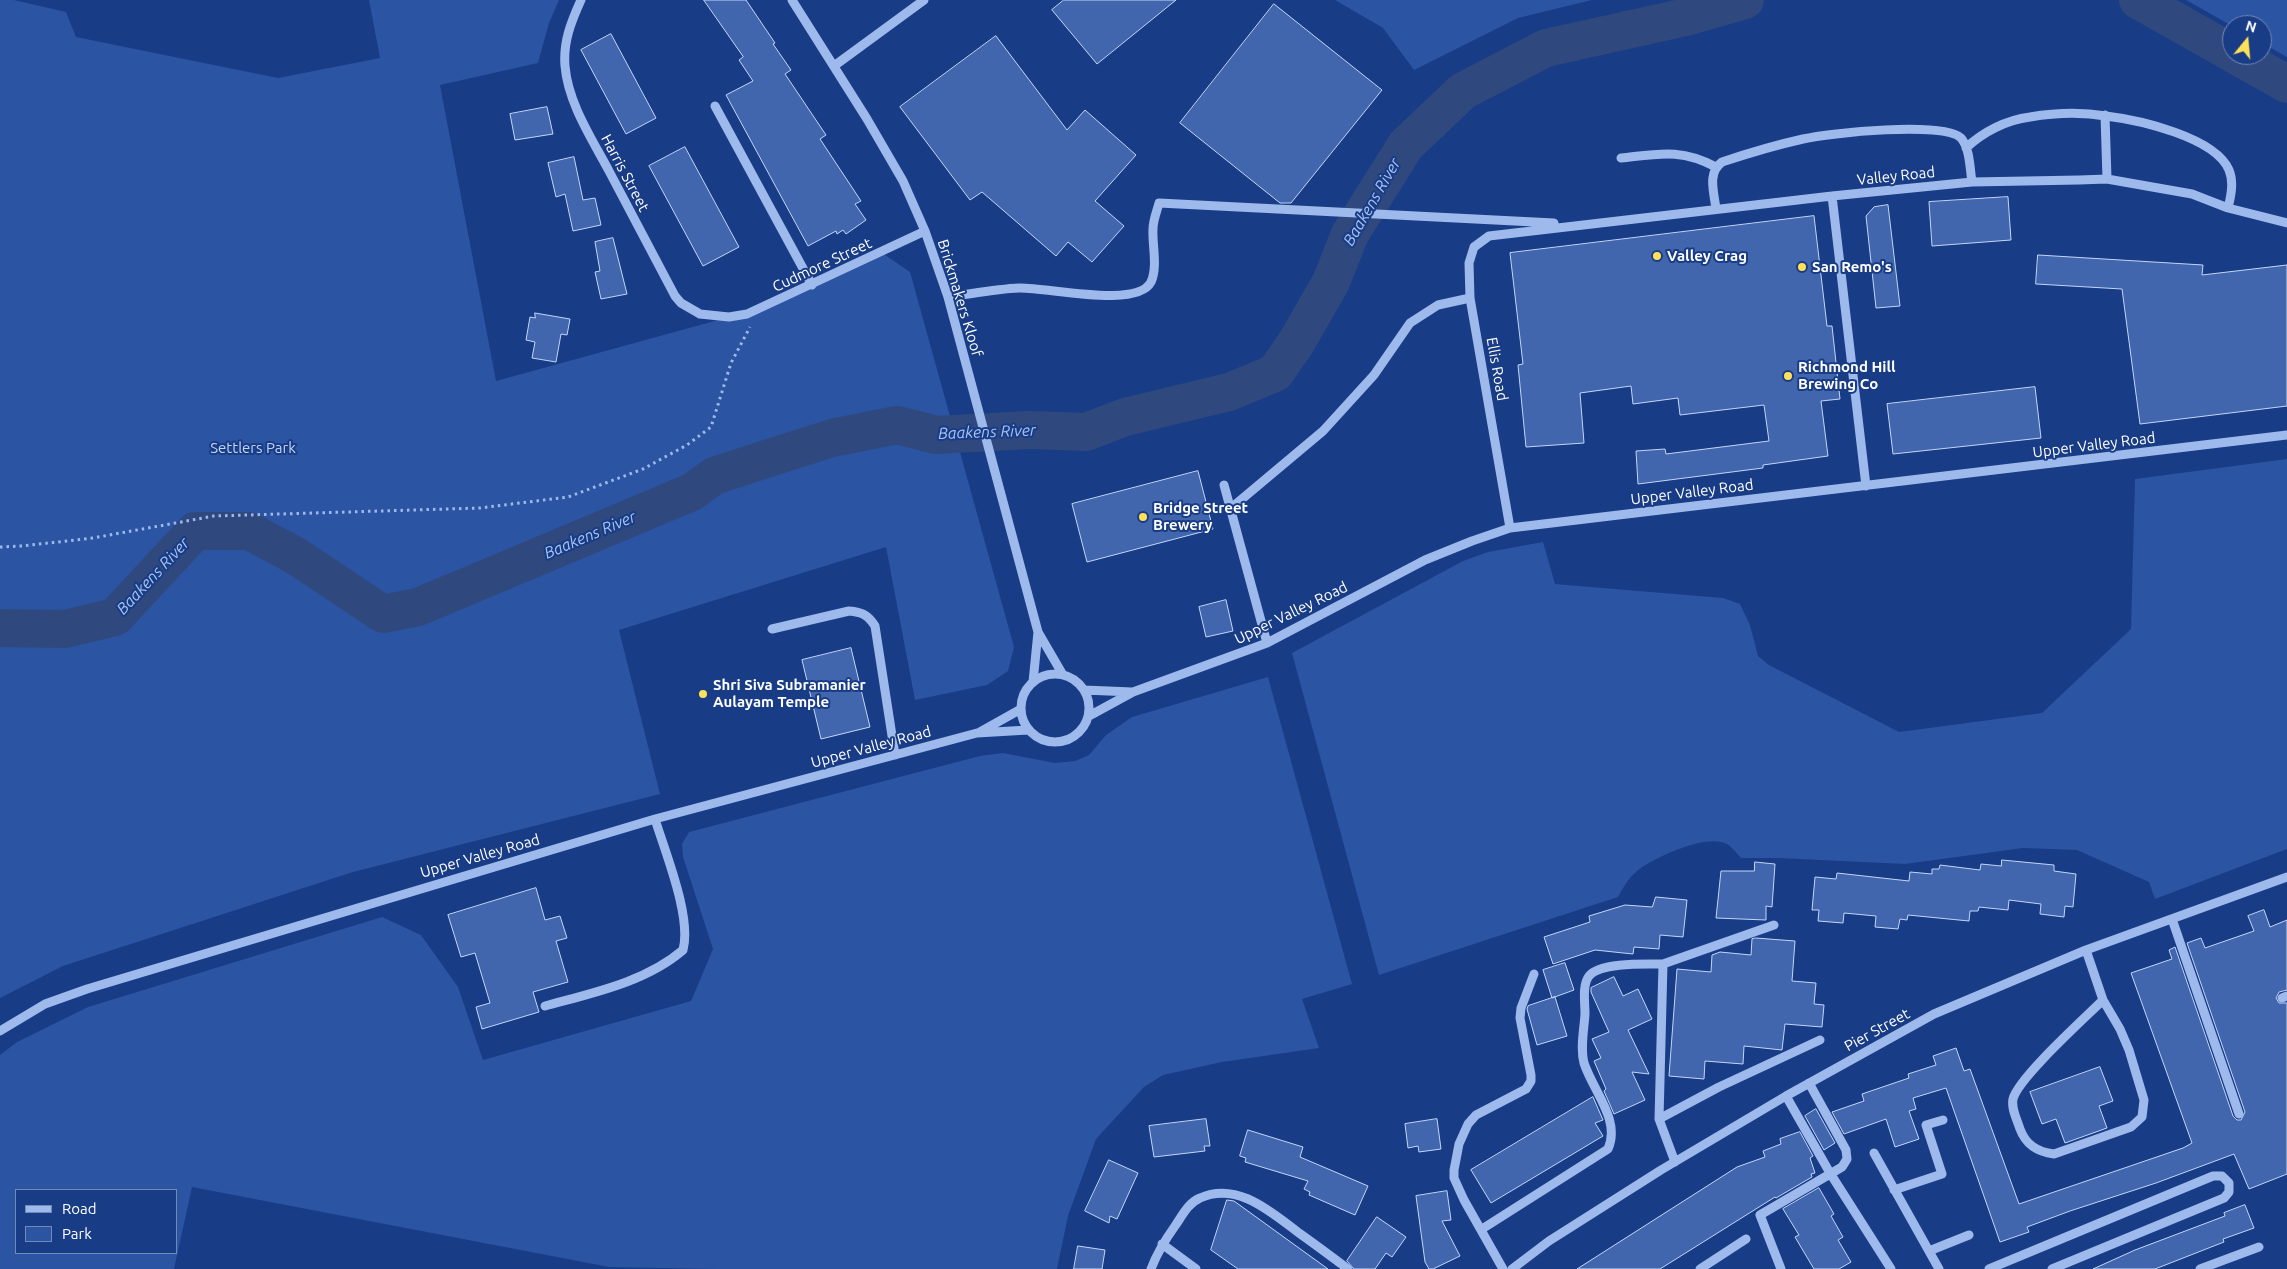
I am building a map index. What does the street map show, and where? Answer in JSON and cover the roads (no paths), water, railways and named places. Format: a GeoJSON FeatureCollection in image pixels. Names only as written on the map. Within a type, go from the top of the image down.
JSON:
{"type":"FeatureCollection","features":[{"type":"Feature","properties":{"kind":"street","name":"Harris Street"},"geometry":{"type":"LineString","coordinates":[[580,0],[570,24],[564,49],[565,68],[581,119],[675,296],[681,303],[700,314],[729,317]]}},
{"type":"Feature","properties":{"kind":"street","name":"Brickmakers Kloof"},"geometry":{"type":"LineString","coordinates":[[792,0],[903,181],[925,231],[948,297],[1038,632],[1063,675]]}},
{"type":"Feature","properties":{"kind":"street"},"geometry":{"type":"LineString","coordinates":[[834,66],[924,0]]}},
{"type":"Feature","properties":{"kind":"street"},"geometry":{"type":"LineString","coordinates":[[716,106],[812,285]]}},
{"type":"Feature","properties":{"kind":"street"},"geometry":{"type":"LineString","coordinates":[[1966,148],[1980,136],[2002,125],[2029,117],[2105,115],[2169,131],[2200,143],[2216,153],[2229,170],[2232,190],[2228,208]]}},
{"type":"Feature","properties":{"kind":"street"},"geometry":{"type":"LineString","coordinates":[[2105,115],[2107,179]]}},
{"type":"Feature","properties":{"kind":"street"},"geometry":{"type":"LineString","coordinates":[[1716,209],[1712,174],[1722,162],[1805,139],[1882,130],[1930,129],[1951,132],[1961,139],[1966,148],[1972,182]]}},
{"type":"Feature","properties":{"kind":"street"},"geometry":{"type":"LineString","coordinates":[[1621,158],[1672,153],[1687,154],[1716,167]]}},
{"type":"Feature","properties":{"kind":"street","name":"Valley Road"},"geometry":{"type":"LineString","coordinates":[[1504,233],[1972,182],[2107,179],[2192,194],[2228,208],[2287,223]]}},
{"type":"Feature","properties":{"kind":"street"},"geometry":{"type":"LineString","coordinates":[[1832,196],[1866,486]]}},
{"type":"Feature","properties":{"kind":"street"},"geometry":{"type":"LineString","coordinates":[[948,297],[1018,288],[1047,289],[1082,295],[1132,295],[1142,291],[1151,281],[1153,226],[1159,203],[1580,224]]}},
{"type":"Feature","properties":{"kind":"street","name":"Cudmore Street"},"geometry":{"type":"LineString","coordinates":[[729,317],[759,310],[925,231]]}},
{"type":"Feature","properties":{"kind":"street","name":"Ellis Road"},"geometry":{"type":"LineString","coordinates":[[1504,233],[1489,236],[1474,247],[1469,263],[1470,298],[1510,528]]}},
{"type":"Feature","properties":{"kind":"street"},"geometry":{"type":"LineString","coordinates":[[1230,509],[1323,431],[1374,375],[1410,324],[1438,305],[1470,298]]}},
{"type":"Feature","properties":{"kind":"street","name":"Upper Valley Road"},"geometry":{"type":"LineString","coordinates":[[1089,716],[1133,692],[1268,643],[1425,560],[1510,528],[2287,435]]}},
{"type":"Feature","properties":{"kind":"street"},"geometry":{"type":"LineString","coordinates":[[1224,485],[1268,643]]}},
{"type":"Feature","properties":{"kind":"street"},"geometry":{"type":"LineString","coordinates":[[772,629],[849,610],[861,612],[869,618],[874,626],[896,755]]}},
{"type":"Feature","properties":{"kind":"street","name":"Brickmakers Kloof"},"geometry":{"type":"LineString","coordinates":[[1033,682],[1038,632]]}},
{"type":"Feature","properties":{"kind":"street"},"geometry":{"type":"LineString","coordinates":[[1063,675],[1071,678],[1084,690],[1089,702],[1089,716],[1085,726],[1078,734],[1068,740],[1047,742],[1037,738],[1028,730],[1023,720],[1022,698],[1033,682],[1044,676],[1063,675]]}},
{"type":"Feature","properties":{"kind":"street","name":"Upper Valley Road"},"geometry":{"type":"LineString","coordinates":[[1084,690],[1133,692]]}},
{"type":"Feature","properties":{"kind":"street","name":"Upper Valley Road"},"geometry":{"type":"LineString","coordinates":[[977,733],[1021,708]]}},
{"type":"Feature","properties":{"kind":"street","name":"Upper Valley Road"},"geometry":{"type":"LineString","coordinates":[[0,1031],[45,1004],[87,989],[655,818],[977,733],[1028,730]]}},
{"type":"Feature","properties":{"kind":"street"},"geometry":{"type":"LineString","coordinates":[[545,1006],[617,985],[663,964],[683,950],[685,931],[681,908],[655,818]]}},
{"type":"Feature","properties":{"kind":"street","name":"Pier Street"},"geometry":{"type":"LineString","coordinates":[[1512,1269],[1549,1241],[1675,1162],[1786,1096],[1934,1014],[2086,950],[2287,876]]}},
{"type":"Feature","properties":{"kind":"street"},"geometry":{"type":"LineString","coordinates":[[2172,919],[2239,1114]]}},
{"type":"Feature","properties":{"kind":"street"},"geometry":{"type":"LineString","coordinates":[[1482,1229],[1608,1149],[1611,1142],[1611,1126],[1584,1063],[1582,1045],[1585,986],[1590,976],[1601,969],[1663,964],[1774,925]]}},
{"type":"Feature","properties":{"kind":"street"},"geometry":{"type":"LineString","coordinates":[[2086,950],[2103,1000],[2129,1050],[2144,1100],[2145,1111],[2137,1123],[2131,1127],[2054,1154],[2042,1152],[2024,1140],[2013,1107],[2015,1094],[2039,1064],[2103,1000]]}},
{"type":"Feature","properties":{"kind":"street"},"geometry":{"type":"LineString","coordinates":[[1663,964],[1658,1119],[1675,1162]]}},
{"type":"Feature","properties":{"kind":"street"},"geometry":{"type":"LineString","coordinates":[[1503,1269],[1464,1200],[1454,1178],[1462,1134],[1476,1115],[1522,1092],[1530,1084],[1531,1075],[1520,1018],[1521,1008],[1534,974]]}},
{"type":"Feature","properties":{"kind":"street"},"geometry":{"type":"LineString","coordinates":[[1658,1119],[1719,1087],[1820,1040]]}},
{"type":"Feature","properties":{"kind":"street"},"geometry":{"type":"LineString","coordinates":[[1781,1269],[1760,1215],[1844,1165],[1848,1155],[1809,1083]]}},
{"type":"Feature","properties":{"kind":"street"},"geometry":{"type":"LineString","coordinates":[[1786,1096],[1830,1174],[1891,1269]]}},
{"type":"Feature","properties":{"kind":"street"},"geometry":{"type":"LineString","coordinates":[[1894,1190],[1942,1174],[1926,1125],[1944,1120]]}},
{"type":"Feature","properties":{"kind":"street"},"geometry":{"type":"LineString","coordinates":[[1874,1153],[1939,1269]]}},
{"type":"Feature","properties":{"kind":"street"},"geometry":{"type":"LineString","coordinates":[[1990,1269],[2213,1176],[2222,1176],[2229,1183],[2230,1190],[2224,1198],[2052,1269]]}},
{"type":"Feature","properties":{"kind":"street"},"geometry":{"type":"LineString","coordinates":[[1150,1269],[1162,1244],[1188,1207],[1199,1198],[1212,1194],[1230,1193],[1249,1199],[1266,1208],[1348,1269]]}},
{"type":"Feature","properties":{"kind":"street"},"geometry":{"type":"LineString","coordinates":[[1929,1251],[1969,1235]]}},
{"type":"Feature","properties":{"kind":"street"},"geometry":{"type":"LineString","coordinates":[[1700,1269],[1746,1239]]}},
{"type":"Feature","properties":{"kind":"street"},"geometry":{"type":"LineString","coordinates":[[1162,1244],[1196,1269]]}},
{"type":"Feature","properties":{"kind":"street"},"geometry":{"type":"LineString","coordinates":[[2200,1269],[2259,1247]]}},
{"type":"Feature","properties":{"kind":"waterway","name":"Baakens River"},"geometry":{"type":"LineString","coordinates":[[0,628],[65,629],[115,617],[195,531],[249,531],[296,556],[383,614],[418,607],[692,492],[714,476],[832,438],[897,425],[936,435],[1029,430],[1086,432],[1125,417],[1229,392],[1275,373],[1296,343],[1331,282],[1350,234],[1406,145],[1463,91],[1546,48],[1686,17],[1745,0]]}},
{"type":"Feature","properties":{"kind":"waterway","name":"Baakens River"},"geometry":{"type":"LineString","coordinates":[[2138,0],[2222,47]]}},
{"type":"Feature","properties":{"kind":"waterway","name":"Baakens River"},"geometry":{"type":"LineString","coordinates":[[2253,65],[2287,84]]}},
{"type":"Feature","properties":{"kind":"place","name":"Valley Crag"},"geometry":{"type":"Point","coordinates":[1657,256]}},
{"type":"Feature","properties":{"kind":"place","name":"San Remo's"},"geometry":{"type":"Point","coordinates":[1802,267]}},
{"type":"Feature","properties":{"kind":"place","name":"Richmond Hill Brewing Co"},"geometry":{"type":"Point","coordinates":[1788,376]}},
{"type":"Feature","properties":{"kind":"place","name":"Bridge Street Brewery"},"geometry":{"type":"Point","coordinates":[1143,517]}},
{"type":"Feature","properties":{"kind":"place","name":"Shri Siva Subramanier Aulayam Temple"},"geometry":{"type":"Point","coordinates":[703,694]}},
{"type":"Feature","properties":{"kind":"park label","name":"Settlers Park"},"geometry":{"type":"Point","coordinates":[253,448]}}]}
